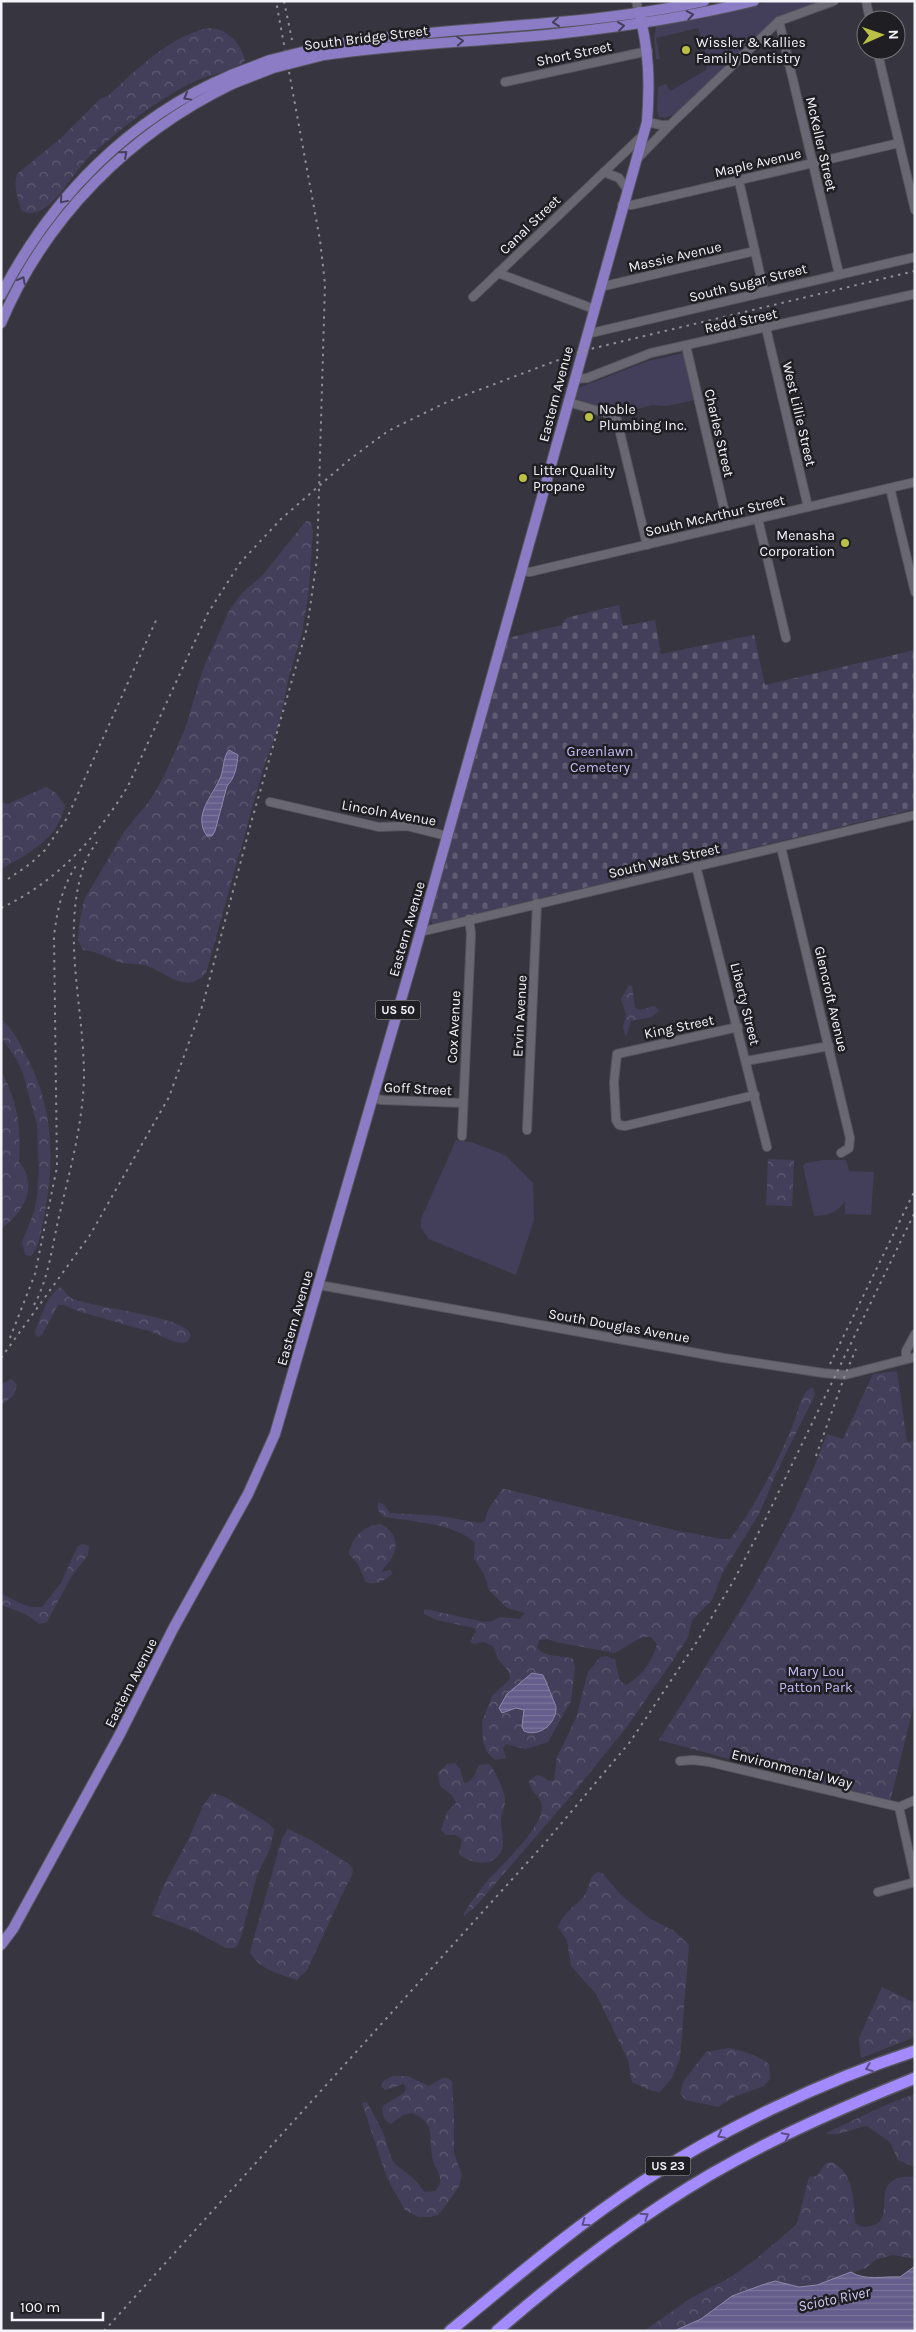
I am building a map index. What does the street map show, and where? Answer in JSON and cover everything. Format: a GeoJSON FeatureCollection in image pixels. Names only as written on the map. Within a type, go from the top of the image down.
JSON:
{"type":"FeatureCollection","features":[{"type":"Feature","properties":{"kind":"highway","name":"US 23"},"geometry":{"type":"LineString","coordinates":[[450,2331],[555,2245],[642,2182],[713,2140],[775,2108],[847,2076],[915,2051]]}},
{"type":"Feature","properties":{"kind":"highway","name":"US 23"},"geometry":{"type":"LineString","coordinates":[[497,2331],[536,2297],[608,2242],[664,2203],[743,2158],[843,2107],[915,2078]]}},
{"type":"Feature","properties":{"kind":"highway"},"geometry":{"type":"LineString","coordinates":[[502,2331],[536,2297]]}},
{"type":"Feature","properties":{"kind":"main road","name":"South Bridge Street"},"geometry":{"type":"LineString","coordinates":[[1,295],[13,272],[50,216],[84,177],[111,150],[169,107],[232,80],[323,51],[395,36],[530,25],[639,12],[704,1]]}},
{"type":"Feature","properties":{"kind":"main road","name":"South Bridge Street"},"geometry":{"type":"LineString","coordinates":[[323,51],[555,34],[642,23],[754,1]]}},
{"type":"Feature","properties":{"kind":"main road","name":"Eastern Avenue"},"geometry":{"type":"LineString","coordinates":[[1,1945],[13,1929],[120,1734],[174,1629],[260,1471],[275,1434],[420,932],[622,205],[644,134],[647,122],[650,74],[648,51],[639,12]]}},
{"type":"Feature","properties":{"kind":"main road","name":"South Bridge Street"},"geometry":{"type":"LineString","coordinates":[[1,324],[20,283],[40,250],[61,220],[93,183],[126,152],[172,117],[232,80]]}},
{"type":"Feature","properties":{"kind":"street"},"geometry":{"type":"LineString","coordinates":[[636,1],[639,12]]}},
{"type":"Feature","properties":{"kind":"street"},"geometry":{"type":"LineString","coordinates":[[636,160],[779,20],[834,1]]}},
{"type":"Feature","properties":{"kind":"street","name":"McKeller Street"},"geometry":{"type":"LineString","coordinates":[[779,20],[839,274]]}},
{"type":"Feature","properties":{"kind":"street","name":"Short Street"},"geometry":{"type":"LineString","coordinates":[[505,82],[648,51]]}},
{"type":"Feature","properties":{"kind":"street"},"geometry":{"type":"LineString","coordinates":[[879,60],[915,210]]}},
{"type":"Feature","properties":{"kind":"street"},"geometry":{"type":"LineString","coordinates":[[647,122],[670,125]]}},
{"type":"Feature","properties":{"kind":"street","name":"Canal Street"},"geometry":{"type":"LineString","coordinates":[[474,297],[644,134]]}},
{"type":"Feature","properties":{"kind":"street","name":"Maple Avenue"},"geometry":{"type":"LineString","coordinates":[[622,205],[738,181],[899,143]]}},
{"type":"Feature","properties":{"kind":"street"},"geometry":{"type":"LineString","coordinates":[[604,172],[619,178],[627,189]]}},
{"type":"Feature","properties":{"kind":"street"},"geometry":{"type":"LineString","coordinates":[[738,181],[764,291]]}},
{"type":"Feature","properties":{"kind":"street","name":"Massie Avenue"},"geometry":{"type":"LineString","coordinates":[[600,287],[755,251]]}},
{"type":"Feature","properties":{"kind":"street","name":"South Sugar Street"},"geometry":{"type":"LineString","coordinates":[[587,334],[915,257]]}},
{"type":"Feature","properties":{"kind":"street"},"geometry":{"type":"LineString","coordinates":[[498,273],[594,309]]}},
{"type":"Feature","properties":{"kind":"street","name":"Redd Street"},"geometry":{"type":"LineString","coordinates":[[574,379],[587,378],[639,357],[915,294]]}},
{"type":"Feature","properties":{"kind":"street","name":"West Lillie Street"},"geometry":{"type":"LineString","coordinates":[[766,328],[808,507]]}},
{"type":"Feature","properties":{"kind":"street","name":"Charles Street"},"geometry":{"type":"LineString","coordinates":[[686,346],[728,526]]}},
{"type":"Feature","properties":{"kind":"street"},"geometry":{"type":"LineString","coordinates":[[568,402],[609,414],[618,420],[646,544]]}},
{"type":"Feature","properties":{"kind":"street","name":"South McArthur Street"},"geometry":{"type":"LineString","coordinates":[[521,571],[530,572],[915,482]]}},
{"type":"Feature","properties":{"kind":"street"},"geometry":{"type":"LineString","coordinates":[[890,488],[915,592]]}},
{"type":"Feature","properties":{"kind":"street"},"geometry":{"type":"LineString","coordinates":[[758,519],[786,638]]}},
{"type":"Feature","properties":{"kind":"street","name":"Lincoln Avenue"},"geometry":{"type":"LineString","coordinates":[[270,802],[385,828],[407,826],[446,836]]}},
{"type":"Feature","properties":{"kind":"street","name":"South Watt Street"},"geometry":{"type":"LineString","coordinates":[[420,932],[915,815]]}},
{"type":"Feature","properties":{"kind":"street","name":"Glencroft Avenue"},"geometry":{"type":"LineString","coordinates":[[782,847],[850,1138],[849,1148],[841,1153]]}},
{"type":"Feature","properties":{"kind":"street","name":"Liberty Street"},"geometry":{"type":"LineString","coordinates":[[696,866],[767,1147]]}},
{"type":"Feature","properties":{"kind":"street","name":"Ervin Avenue"},"geometry":{"type":"LineString","coordinates":[[527,1130],[537,903]]}},
{"type":"Feature","properties":{"kind":"street","name":"Cox Avenue"},"geometry":{"type":"LineString","coordinates":[[462,1136],[471,934],[469,919]]}},
{"type":"Feature","properties":{"kind":"street","name":"King Street"},"geometry":{"type":"LineString","coordinates":[[738,1027],[625,1050],[615,1056],[616,1120],[619,1125],[630,1125],[755,1095]]}},
{"type":"Feature","properties":{"kind":"street"},"geometry":{"type":"LineString","coordinates":[[746,1061],[829,1046]]}},
{"type":"Feature","properties":{"kind":"street","name":"Goff Street"},"geometry":{"type":"LineString","coordinates":[[372,1098],[463,1103]]}},
{"type":"Feature","properties":{"kind":"street","name":"South Douglas Avenue"},"geometry":{"type":"LineString","coordinates":[[319,1284],[724,1358],[823,1373],[844,1375],[915,1357]]}},
{"type":"Feature","properties":{"kind":"street"},"geometry":{"type":"LineString","coordinates":[[906,1359],[906,1351],[915,1334]]}},
{"type":"Feature","properties":{"kind":"street","name":"Environmental Way"},"geometry":{"type":"LineString","coordinates":[[680,1761],[709,1762],[899,1808]]}},
{"type":"Feature","properties":{"kind":"street"},"geometry":{"type":"LineString","coordinates":[[878,1892],[915,1881],[899,1808],[915,1800]]}},
{"type":"Feature","properties":{"kind":"green space"},"geometry":{"type":"Polygon","coordinates":[[[773,1],[823,1],[777,17],[675,114],[665,118],[659,117],[657,110],[658,87],[666,84],[670,91],[706,70],[708,61],[698,28],[656,38],[660,59],[656,59],[654,38],[656,26],[773,1]]]}},
{"type":"Feature","properties":{"kind":"green space"},"geometry":{"type":"Polygon","coordinates":[[[208,28],[221,30],[232,37],[243,53],[245,60],[242,64],[195,81],[162,100],[124,127],[88,158],[50,204],[32,213],[22,211],[16,187],[17,174],[61,138],[100,99],[108,96],[154,55],[180,38],[208,28]]]}},
{"type":"Feature","properties":{"kind":"green space"},"geometry":{"type":"Polygon","coordinates":[[[684,353],[695,400],[667,406],[652,405],[622,413],[576,399],[578,388],[648,361],[684,353]]]}},
{"type":"Feature","properties":{"kind":"green space"},"geometry":{"type":"Polygon","coordinates":[[[306,521],[311,522],[313,531],[308,598],[302,633],[289,676],[279,725],[263,769],[206,973],[192,982],[178,981],[147,966],[123,963],[95,952],[83,950],[78,940],[84,900],[124,832],[151,799],[164,776],[185,729],[203,669],[230,609],[243,592],[262,576],[306,521]],[[221,776],[207,800],[215,831],[227,786],[232,781],[221,776]]]}},
{"type":"Feature","properties":{"kind":"green space","name":"Greenlawn Cemetery"},"geometry":{"type":"Polygon","coordinates":[[[619,605],[623,626],[655,620],[661,654],[754,635],[765,685],[915,650],[915,809],[433,924],[430,920],[508,638],[562,625],[566,618],[619,605]]]}},
{"type":"Feature","properties":{"kind":"green space"},"geometry":{"type":"Polygon","coordinates":[[[46,787],[56,793],[65,806],[56,828],[49,837],[31,851],[1,869],[1,802],[8,804],[46,787]]]}},
{"type":"Feature","properties":{"kind":"green space"},"geometry":{"type":"Polygon","coordinates":[[[629,985],[632,986],[635,1008],[640,1010],[654,1006],[659,1010],[652,1017],[631,1021],[626,1037],[623,1027],[626,1014],[621,999],[629,985]]]}},
{"type":"Feature","properties":{"kind":"green space"},"geometry":{"type":"Polygon","coordinates":[[[1,1019],[14,1033],[33,1070],[41,1090],[49,1131],[51,1152],[48,1195],[40,1238],[31,1256],[25,1255],[22,1242],[34,1212],[37,1197],[39,1171],[37,1125],[23,1073],[17,1060],[1,1037],[1,1019]]]}},
{"type":"Feature","properties":{"kind":"green space"},"geometry":{"type":"Polygon","coordinates":[[[1,1071],[15,1104],[19,1126],[19,1162],[28,1180],[28,1189],[22,1207],[1,1229],[1,1071]]]}},
{"type":"Feature","properties":{"kind":"green space"},"geometry":{"type":"Polygon","coordinates":[[[456,1140],[471,1142],[505,1155],[533,1183],[534,1220],[516,1275],[429,1239],[421,1228],[421,1219],[456,1140]]]}},
{"type":"Feature","properties":{"kind":"green space"},"geometry":{"type":"Polygon","coordinates":[[[768,1159],[794,1160],[792,1206],[766,1205],[768,1159]]]}},
{"type":"Feature","properties":{"kind":"green space"},"geometry":{"type":"Polygon","coordinates":[[[824,1160],[846,1160],[849,1171],[874,1172],[871,1215],[845,1214],[845,1201],[831,1213],[814,1216],[803,1166],[805,1163],[824,1160]]]}},
{"type":"Feature","properties":{"kind":"green space"},"geometry":{"type":"Polygon","coordinates":[[[61,1287],[71,1298],[157,1318],[186,1328],[191,1335],[187,1342],[176,1342],[146,1330],[78,1311],[64,1305],[58,1305],[42,1335],[37,1337],[35,1332],[45,1307],[56,1290],[61,1287]]]}},
{"type":"Feature","properties":{"kind":"green space","name":"Mary Lou Patton Park"},"geometry":{"type":"Polygon","coordinates":[[[897,1371],[907,1442],[915,1441],[915,1700],[890,1802],[659,1740],[729,1629],[773,1553],[793,1514],[827,1434],[843,1439],[873,1374],[897,1371]]]}},
{"type":"Feature","properties":{"kind":"green space"},"geometry":{"type":"Polygon","coordinates":[[[12,1379],[17,1385],[13,1396],[1,1405],[1,1384],[12,1379]]]}},
{"type":"Feature","properties":{"kind":"green space"},"geometry":{"type":"Polygon","coordinates":[[[813,1387],[815,1395],[778,1469],[759,1514],[723,1572],[712,1600],[692,1620],[688,1637],[680,1650],[626,1728],[575,1791],[476,1906],[464,1916],[466,1909],[484,1885],[519,1848],[535,1826],[542,1807],[529,1781],[537,1775],[549,1781],[554,1780],[557,1757],[576,1718],[588,1672],[600,1657],[607,1656],[615,1660],[620,1681],[626,1685],[646,1668],[657,1644],[651,1637],[642,1637],[615,1653],[547,1639],[539,1640],[537,1648],[545,1654],[573,1659],[575,1668],[571,1701],[548,1742],[525,1749],[506,1744],[503,1748],[506,1758],[495,1760],[487,1752],[483,1742],[482,1722],[492,1696],[510,1679],[509,1672],[498,1659],[493,1646],[483,1642],[474,1644],[470,1642],[476,1631],[474,1628],[437,1620],[424,1614],[424,1611],[425,1609],[484,1622],[493,1621],[500,1617],[520,1619],[525,1613],[507,1608],[489,1590],[484,1574],[474,1559],[475,1543],[457,1531],[445,1527],[384,1517],[378,1510],[378,1502],[383,1504],[390,1513],[440,1516],[480,1523],[485,1521],[490,1507],[502,1489],[505,1489],[683,1532],[730,1539],[749,1513],[766,1482],[789,1434],[801,1401],[809,1389],[813,1387]],[[546,1680],[516,1708],[524,1710],[522,1726],[556,1710],[546,1680]]]}},
{"type":"Feature","properties":{"kind":"green space"},"geometry":{"type":"Polygon","coordinates":[[[381,1524],[391,1532],[396,1546],[382,1572],[389,1570],[393,1573],[381,1582],[370,1583],[366,1582],[358,1564],[349,1554],[350,1548],[359,1533],[369,1527],[381,1524]]]}},
{"type":"Feature","properties":{"kind":"green space"},"geometry":{"type":"Polygon","coordinates":[[[82,1544],[89,1546],[88,1555],[71,1577],[47,1622],[39,1624],[26,1614],[1,1605],[1,1593],[26,1605],[42,1607],[61,1583],[77,1547],[82,1544]]]}},
{"type":"Feature","properties":{"kind":"green space"},"geometry":{"type":"Polygon","coordinates":[[[455,1763],[460,1769],[464,1783],[472,1779],[479,1765],[489,1764],[500,1783],[505,1799],[501,1818],[503,1845],[499,1855],[489,1862],[476,1862],[464,1858],[459,1854],[462,1839],[455,1835],[446,1835],[441,1830],[447,1812],[456,1803],[452,1795],[440,1786],[438,1773],[447,1764],[455,1763]]]}},
{"type":"Feature","properties":{"kind":"green space"},"geometry":{"type":"Polygon","coordinates":[[[212,1793],[225,1797],[268,1823],[274,1829],[270,1849],[257,1875],[238,1945],[234,1948],[226,1948],[194,1931],[152,1915],[164,1885],[189,1838],[203,1806],[212,1793]]]}},
{"type":"Feature","properties":{"kind":"green space"},"geometry":{"type":"Polygon","coordinates":[[[288,1829],[311,1840],[350,1865],[353,1870],[351,1878],[307,1970],[297,1980],[264,1967],[250,1952],[282,1838],[288,1829]]]}},
{"type":"Feature","properties":{"kind":"green space"},"geometry":{"type":"Polygon","coordinates":[[[598,1872],[603,1874],[620,1894],[649,1918],[674,1931],[689,1945],[680,2058],[672,2078],[660,2092],[652,2091],[632,2082],[628,2060],[596,1994],[571,1966],[567,1940],[558,1927],[567,1913],[584,1896],[592,1876],[598,1872]]]}},
{"type":"Feature","properties":{"kind":"green space"},"geometry":{"type":"Polygon","coordinates":[[[882,1987],[915,2003],[915,2037],[861,2058],[859,2038],[882,1987]]]}},
{"type":"Feature","properties":{"kind":"green space"},"geometry":{"type":"Polygon","coordinates":[[[728,2048],[750,2054],[769,2064],[770,2079],[764,2086],[736,2096],[718,2107],[686,2100],[680,2094],[683,2082],[706,2052],[728,2048]]]}},
{"type":"Feature","properties":{"kind":"green space"},"geometry":{"type":"Polygon","coordinates":[[[393,2076],[407,2076],[429,2086],[443,2078],[448,2078],[452,2082],[454,2153],[462,2175],[459,2186],[438,2215],[418,2217],[405,2210],[387,2178],[362,2103],[366,2102],[368,2104],[383,2132],[392,2160],[396,2165],[414,2179],[425,2192],[435,2191],[439,2186],[440,2178],[433,2160],[428,2125],[412,2113],[403,2115],[391,2124],[384,2117],[383,2106],[404,2093],[406,2088],[404,2084],[385,2090],[381,2086],[383,2081],[393,2076]]]}},
{"type":"Feature","properties":{"kind":"green space"},"geometry":{"type":"Polygon","coordinates":[[[915,2094],[913,2122],[915,2167],[898,2160],[890,2142],[867,2126],[835,2134],[826,2133],[888,2104],[915,2094]]]}},
{"type":"Feature","properties":{"kind":"green space"},"geometry":{"type":"Polygon","coordinates":[[[831,2162],[839,2166],[848,2180],[853,2197],[855,2223],[862,2227],[879,2223],[883,2216],[886,2190],[890,2182],[899,2178],[915,2177],[915,2259],[893,2255],[875,2260],[866,2268],[817,2285],[793,2286],[765,2278],[763,2267],[756,2259],[797,2224],[809,2177],[817,2176],[826,2163],[831,2162]]]}},
{"type":"Feature","properties":{"kind":"green space"},"geometry":{"type":"Polygon","coordinates":[[[756,2259],[763,2267],[765,2278],[775,2281],[754,2288],[731,2277],[756,2259]]]}},
{"type":"Feature","properties":{"kind":"green space"},"geometry":{"type":"Polygon","coordinates":[[[731,2277],[754,2288],[732,2296],[701,2319],[674,2331],[644,2331],[691,2298],[731,2277]]]}},
{"type":"Feature","properties":{"kind":"water"},"geometry":{"type":"Polygon","coordinates":[[[229,750],[238,755],[234,776],[227,786],[215,831],[212,836],[207,836],[203,828],[203,813],[221,776],[229,750]]]}},
{"type":"Feature","properties":{"kind":"water"},"geometry":{"type":"Polygon","coordinates":[[[532,1673],[543,1675],[556,1707],[556,1713],[546,1728],[530,1733],[524,1731],[522,1726],[524,1710],[516,1708],[502,1713],[499,1708],[507,1694],[532,1673]]]}},
{"type":"Feature","properties":{"kind":"water","name":"Scioto River"},"geometry":{"type":"Polygon","coordinates":[[[915,2266],[915,2331],[674,2331],[701,2319],[732,2296],[775,2281],[799,2287],[817,2285],[851,2272],[868,2277],[900,2277],[915,2266]]]}},
{"type":"Feature","properties":{"kind":"railway"},"geometry":{"type":"LineString","coordinates":[[1,1358],[90,1235],[169,1097],[203,1004],[251,823],[307,628],[317,559],[325,284],[320,240],[276,1]]}},
{"type":"Feature","properties":{"kind":"railway"},"geometry":{"type":"LineString","coordinates":[[284,1],[292,40]]}},
{"type":"Feature","properties":{"kind":"railway"},"geometry":{"type":"LineString","coordinates":[[1,908],[40,885],[58,871],[89,840],[116,805],[128,786],[208,613],[240,563],[281,519],[350,459],[388,431],[447,402],[582,351],[915,271]]}},
{"type":"Feature","properties":{"kind":"railway"},"geometry":{"type":"LineString","coordinates":[[8,879],[30,864],[45,850],[67,818],[158,616]]}},
{"type":"Feature","properties":{"kind":"railway"},"geometry":{"type":"LineString","coordinates":[[34,1305],[43,1285],[49,1264],[75,1149],[81,1113],[84,1076],[75,970],[74,917],[77,891],[84,865],[97,842]]}},
{"type":"Feature","properties":{"kind":"railway"},"geometry":{"type":"LineString","coordinates":[[10,1338],[35,1274],[57,1167],[54,936],[61,900],[67,882],[76,866]]}},
{"type":"Feature","properties":{"kind":"railway"},"geometry":{"type":"LineString","coordinates":[[830,1364],[915,1190]]}},
{"type":"Feature","properties":{"kind":"railway"},"geometry":{"type":"LineString","coordinates":[[104,2331],[544,1844],[630,1742],[698,1640],[734,1580],[915,1212]]}},
{"type":"Feature","properties":{"kind":"railway"},"geometry":{"type":"LineString","coordinates":[[816,1456],[856,1349]]}},
{"type":"Feature","properties":{"kind":"place","name":"Wissler & Kallies Family Dentistry"},"geometry":{"type":"Point","coordinates":[686,50]}},
{"type":"Feature","properties":{"kind":"place","name":"Noble Plumbing Inc."},"geometry":{"type":"Point","coordinates":[589,417]}},
{"type":"Feature","properties":{"kind":"place","name":"Litter Quality Propane"},"geometry":{"type":"Point","coordinates":[523,478]}},
{"type":"Feature","properties":{"kind":"place","name":"Menasha Corporation"},"geometry":{"type":"Point","coordinates":[845,543]}}]}
